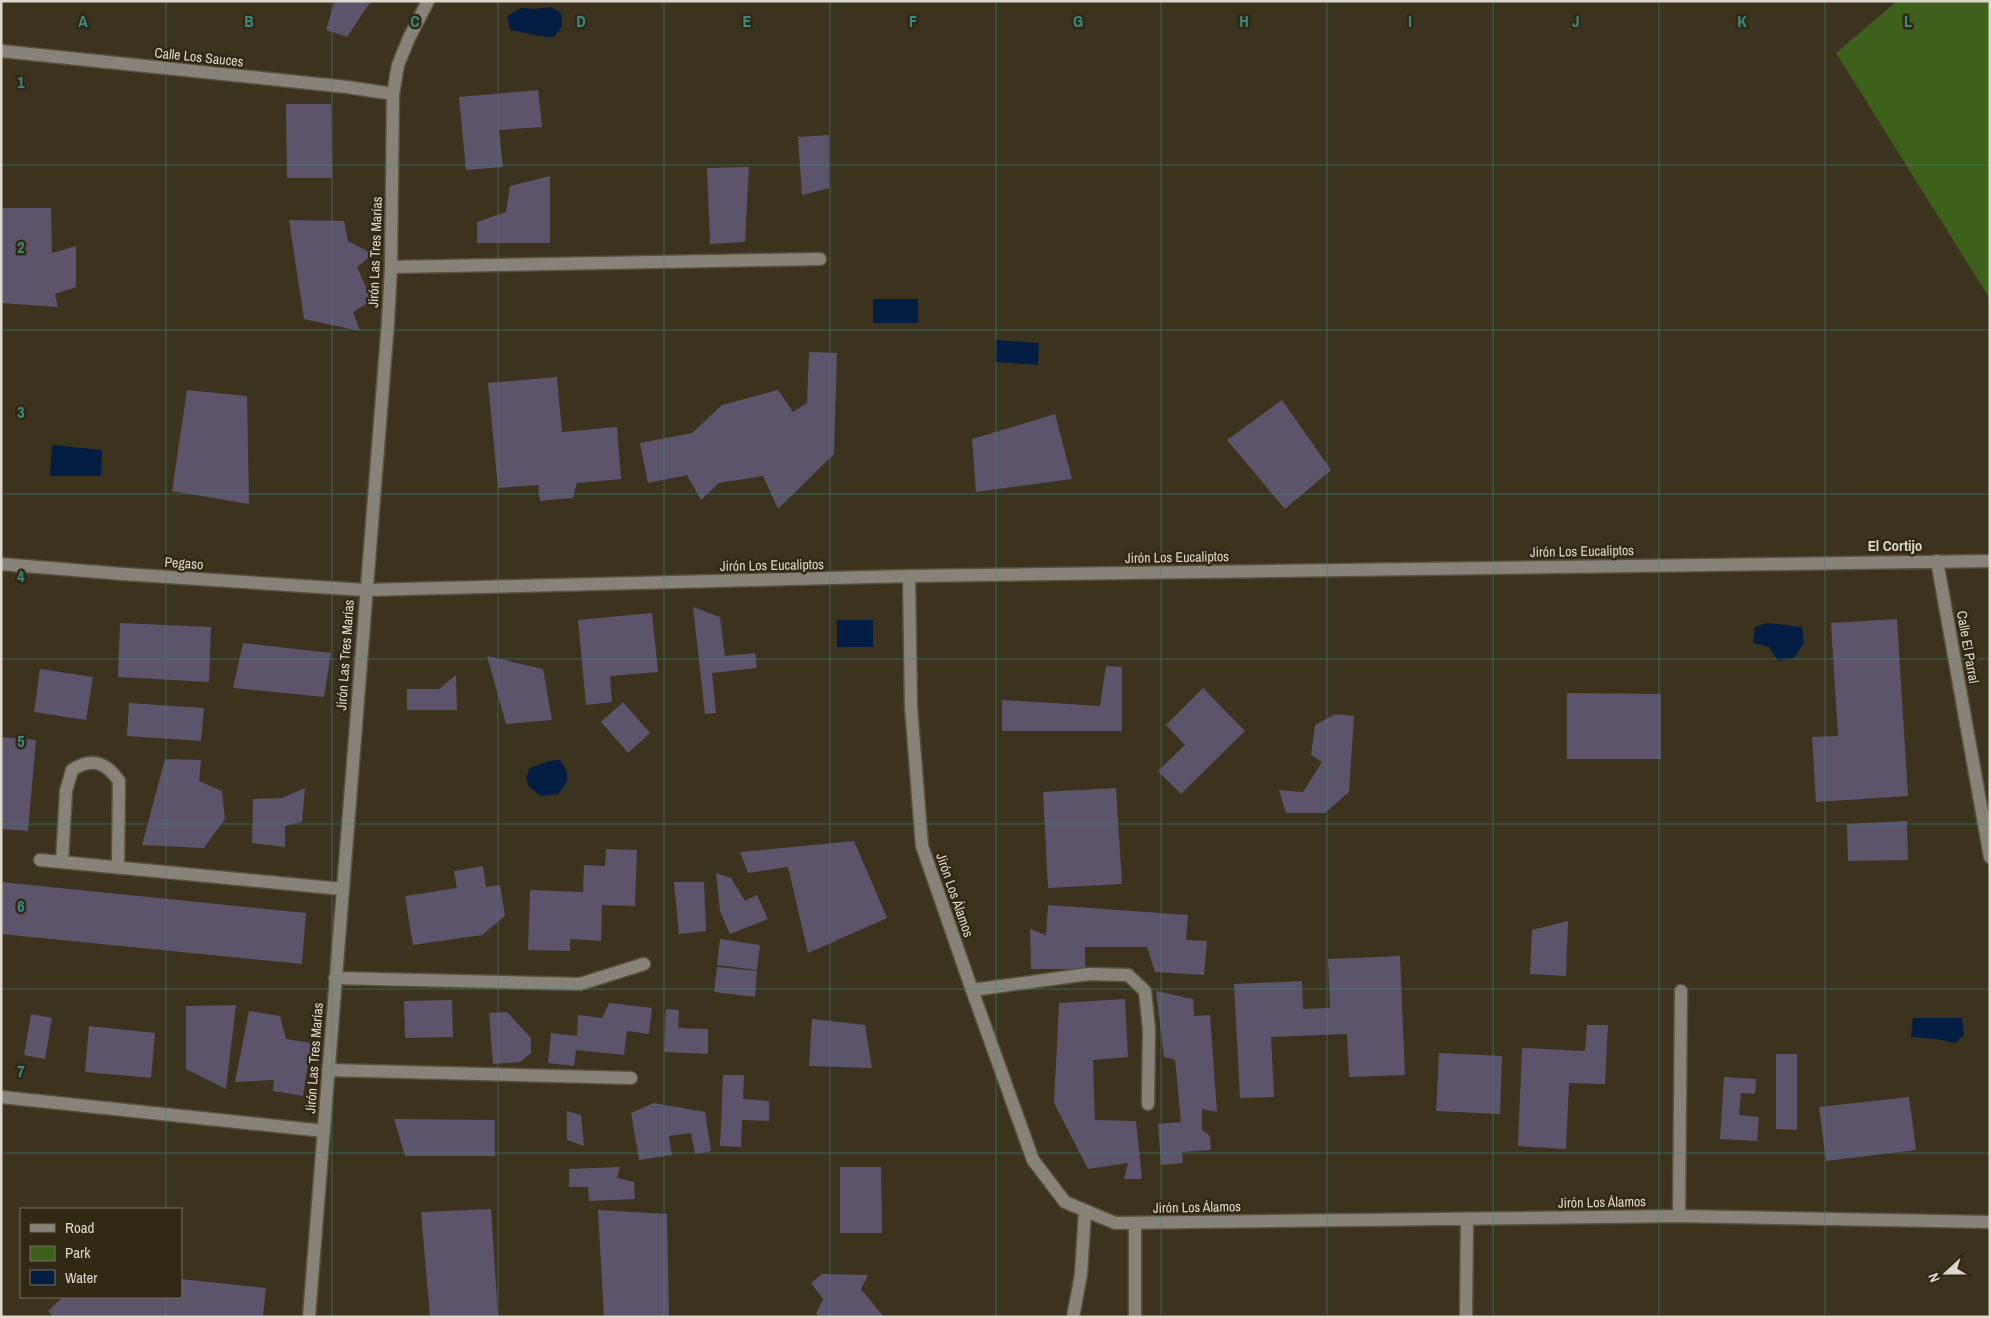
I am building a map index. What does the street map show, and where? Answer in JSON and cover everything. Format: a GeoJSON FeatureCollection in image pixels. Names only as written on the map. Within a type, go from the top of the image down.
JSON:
{"type":"FeatureCollection","features":[{"type":"Feature","properties":{"kind":"street","name":"Jirón Las Tres Marías"},"geometry":{"type":"LineString","coordinates":[[308,1317],[388,322],[393,94],[398,65],[428,1]]}},
{"type":"Feature","properties":{"kind":"street","name":"Calle Los Sauces"},"geometry":{"type":"LineString","coordinates":[[1,52],[347,87],[393,94]]}},
{"type":"Feature","properties":{"kind":"street"},"geometry":{"type":"LineString","coordinates":[[390,267],[820,259]]}},
{"type":"Feature","properties":{"kind":"street","name":"Calle El Parral"},"geometry":{"type":"LineString","coordinates":[[1937,561],[1990,857]]}},
{"type":"Feature","properties":{"kind":"street","name":"Jirón Los Eucaliptos"},"geometry":{"type":"LineString","coordinates":[[365,590],[909,576],[1990,561]]}},
{"type":"Feature","properties":{"kind":"street","name":"Pegaso"},"geometry":{"type":"LineString","coordinates":[[1,564],[365,590]]}},
{"type":"Feature","properties":{"kind":"street","name":"Jirón Los Álamos"},"geometry":{"type":"LineString","coordinates":[[909,576],[911,707],[922,846],[1033,1160],[1065,1202],[1116,1223],[1679,1216],[1990,1222]]}},
{"type":"Feature","properties":{"kind":"street"},"geometry":{"type":"LineString","coordinates":[[62,862],[66,791],[72,770],[80,765],[94,762],[106,766],[120,781],[118,867]]}},
{"type":"Feature","properties":{"kind":"street"},"geometry":{"type":"LineString","coordinates":[[40,860],[342,888]]}},
{"type":"Feature","properties":{"kind":"street"},"geometry":{"type":"LineString","coordinates":[[336,978],[580,984],[644,964]]}},
{"type":"Feature","properties":{"kind":"street"},"geometry":{"type":"LineString","coordinates":[[972,990],[1089,974],[1128,975],[1145,991],[1149,1029],[1148,1104]]}},
{"type":"Feature","properties":{"kind":"street"},"geometry":{"type":"LineString","coordinates":[[1679,1216],[1681,991]]}},
{"type":"Feature","properties":{"kind":"street"},"geometry":{"type":"LineString","coordinates":[[328,1070],[631,1078]]}},
{"type":"Feature","properties":{"kind":"street"},"geometry":{"type":"LineString","coordinates":[[1,1097],[324,1131]]}},
{"type":"Feature","properties":{"kind":"street"},"geometry":{"type":"LineString","coordinates":[[1073,1317],[1081,1274],[1085,1211]]}},
{"type":"Feature","properties":{"kind":"street"},"geometry":{"type":"LineString","coordinates":[[1466,1317],[1467,1219]]}},
{"type":"Feature","properties":{"kind":"street"},"geometry":{"type":"LineString","coordinates":[[1134,1223],[1135,1317]]}},
{"type":"Feature","properties":{"kind":"green space"},"geometry":{"type":"Polygon","coordinates":[[[1897,1],[1990,1],[1990,299],[1836,53],[1897,1]]]}},
{"type":"Feature","properties":{"kind":"water"},"geometry":{"type":"Polygon","coordinates":[[[551,7],[561,13],[562,26],[554,37],[543,37],[510,30],[507,16],[520,8],[536,9],[551,7]]]}},
{"type":"Feature","properties":{"kind":"water"},"geometry":{"type":"Polygon","coordinates":[[[873,299],[918,299],[918,323],[873,323],[873,299]]]}},
{"type":"Feature","properties":{"kind":"water"},"geometry":{"type":"Polygon","coordinates":[[[996,340],[1039,343],[1038,365],[995,362],[996,340]]]}},
{"type":"Feature","properties":{"kind":"water"},"geometry":{"type":"Polygon","coordinates":[[[52,445],[102,450],[101,476],[50,476],[52,445]]]}},
{"type":"Feature","properties":{"kind":"water"},"geometry":{"type":"Polygon","coordinates":[[[837,620],[873,620],[873,647],[837,647],[837,620]]]}},
{"type":"Feature","properties":{"kind":"water"},"geometry":{"type":"Polygon","coordinates":[[[1768,623],[1802,627],[1804,643],[1794,658],[1778,661],[1769,647],[1753,643],[1755,627],[1768,623]]]}},
{"type":"Feature","properties":{"kind":"water"},"geometry":{"type":"Polygon","coordinates":[[[560,760],[566,770],[567,778],[558,794],[541,796],[529,787],[526,777],[530,768],[549,761],[560,760]]]}},
{"type":"Feature","properties":{"kind":"water"},"geometry":{"type":"Polygon","coordinates":[[[1913,1018],[1962,1018],[1964,1035],[1955,1043],[1937,1039],[1911,1037],[1913,1018]]]}},
{"type":"Feature","properties":{"kind":"building"},"geometry":{"type":"Polygon","coordinates":[[[335,1],[371,1],[347,37],[326,30],[335,1]]]}},
{"type":"Feature","properties":{"kind":"building"},"geometry":{"type":"Polygon","coordinates":[[[538,90],[542,127],[499,130],[503,167],[466,170],[459,97],[538,90]]]}},
{"type":"Feature","properties":{"kind":"building"},"geometry":{"type":"Polygon","coordinates":[[[286,104],[331,104],[332,178],[287,178],[286,104]]]}},
{"type":"Feature","properties":{"kind":"building"},"geometry":{"type":"Polygon","coordinates":[[[829,135],[829,188],[802,195],[798,137],[829,135]]]}},
{"type":"Feature","properties":{"kind":"building"},"geometry":{"type":"Polygon","coordinates":[[[749,167],[745,242],[710,244],[707,168],[749,167]]]}},
{"type":"Feature","properties":{"kind":"building"},"geometry":{"type":"Polygon","coordinates":[[[550,176],[550,243],[477,243],[477,222],[506,212],[510,186],[550,176]]]}},
{"type":"Feature","properties":{"kind":"building"},"geometry":{"type":"Polygon","coordinates":[[[1,208],[51,208],[52,253],[76,246],[76,287],[55,294],[58,307],[1,303],[1,208]]]}},
{"type":"Feature","properties":{"kind":"building"},"geometry":{"type":"Polygon","coordinates":[[[289,220],[344,221],[348,241],[373,254],[357,267],[372,301],[353,312],[360,331],[304,319],[289,220]]]}},
{"type":"Feature","properties":{"kind":"building"},"geometry":{"type":"Polygon","coordinates":[[[809,352],[837,353],[834,454],[778,509],[763,476],[719,483],[701,500],[687,475],[648,483],[640,443],[692,433],[722,405],[778,390],[793,412],[807,403],[809,352]]]}},
{"type":"Feature","properties":{"kind":"building"},"geometry":{"type":"Polygon","coordinates":[[[557,377],[562,432],[617,427],[621,479],[577,483],[573,498],[540,501],[538,485],[498,488],[488,383],[557,377]]]}},
{"type":"Feature","properties":{"kind":"building"},"geometry":{"type":"Polygon","coordinates":[[[187,390],[247,396],[249,504],[172,491],[187,390]]]}},
{"type":"Feature","properties":{"kind":"building"},"geometry":{"type":"Polygon","coordinates":[[[1282,400],[1331,470],[1285,509],[1227,440],[1282,400]]]}},
{"type":"Feature","properties":{"kind":"building"},"geometry":{"type":"Polygon","coordinates":[[[1055,414],[1072,479],[976,492],[972,439],[1055,414]]]}},
{"type":"Feature","properties":{"kind":"building"},"geometry":{"type":"Polygon","coordinates":[[[693,607],[720,617],[725,656],[755,653],[757,668],[712,673],[716,713],[705,714],[693,607]]]}},
{"type":"Feature","properties":{"kind":"building"},"geometry":{"type":"Polygon","coordinates":[[[652,613],[658,672],[610,676],[612,702],[586,705],[578,620],[652,613]]]}},
{"type":"Feature","properties":{"kind":"building"},"geometry":{"type":"Polygon","coordinates":[[[1897,619],[1908,796],[1816,802],[1812,737],[1838,736],[1831,623],[1897,619]]]}},
{"type":"Feature","properties":{"kind":"building"},"geometry":{"type":"Polygon","coordinates":[[[120,623],[211,627],[209,682],[118,677],[120,623]]]}},
{"type":"Feature","properties":{"kind":"building"},"geometry":{"type":"Polygon","coordinates":[[[243,643],[331,653],[324,697],[233,688],[243,643]]]}},
{"type":"Feature","properties":{"kind":"building"},"geometry":{"type":"Polygon","coordinates":[[[487,656],[543,669],[552,720],[506,724],[487,656]]]}},
{"type":"Feature","properties":{"kind":"building"},"geometry":{"type":"Polygon","coordinates":[[[1106,666],[1122,667],[1122,731],[1002,731],[1002,700],[1100,706],[1106,666]]]}},
{"type":"Feature","properties":{"kind":"building"},"geometry":{"type":"Polygon","coordinates":[[[40,669],[93,677],[86,720],[34,712],[40,669]]]}},
{"type":"Feature","properties":{"kind":"building"},"geometry":{"type":"Polygon","coordinates":[[[456,675],[457,710],[407,710],[407,689],[439,689],[456,675]]]}},
{"type":"Feature","properties":{"kind":"building"},"geometry":{"type":"Polygon","coordinates":[[[1203,688],[1245,731],[1181,794],[1158,771],[1185,745],[1166,725],[1203,688]]]}},
{"type":"Feature","properties":{"kind":"building"},"geometry":{"type":"Polygon","coordinates":[[[1567,693],[1661,694],[1661,759],[1567,759],[1567,693]]]}},
{"type":"Feature","properties":{"kind":"building"},"geometry":{"type":"Polygon","coordinates":[[[623,702],[650,733],[628,753],[601,722],[623,702]]]}},
{"type":"Feature","properties":{"kind":"building"},"geometry":{"type":"Polygon","coordinates":[[[129,703],[204,708],[201,741],[127,736],[129,703]]]}},
{"type":"Feature","properties":{"kind":"building"},"geometry":{"type":"Polygon","coordinates":[[[1335,714],[1354,716],[1349,792],[1325,813],[1286,813],[1279,790],[1303,792],[1322,762],[1311,755],[1315,725],[1335,714]]]}},
{"type":"Feature","properties":{"kind":"building"},"geometry":{"type":"Polygon","coordinates":[[[1,737],[36,740],[28,831],[1,829],[1,737]]]}},
{"type":"Feature","properties":{"kind":"building"},"geometry":{"type":"Polygon","coordinates":[[[165,759],[201,760],[199,781],[222,791],[225,819],[204,848],[142,845],[165,759]]]}},
{"type":"Feature","properties":{"kind":"building"},"geometry":{"type":"Polygon","coordinates":[[[305,788],[302,822],[285,826],[285,847],[252,843],[253,799],[282,798],[305,788]]]}},
{"type":"Feature","properties":{"kind":"building"},"geometry":{"type":"Polygon","coordinates":[[[1116,788],[1122,884],[1048,888],[1043,792],[1116,788]]]}},
{"type":"Feature","properties":{"kind":"building"},"geometry":{"type":"Polygon","coordinates":[[[1907,821],[1908,860],[1848,861],[1847,824],[1907,821]]]}},
{"type":"Feature","properties":{"kind":"building"},"geometry":{"type":"Polygon","coordinates":[[[854,841],[887,918],[808,953],[788,867],[748,873],[740,852],[854,841]]]}},
{"type":"Feature","properties":{"kind":"building"},"geometry":{"type":"Polygon","coordinates":[[[606,849],[637,850],[635,906],[602,905],[601,941],[570,939],[570,951],[528,950],[530,890],[583,892],[584,865],[605,866],[606,849]]]}},
{"type":"Feature","properties":{"kind":"building"},"geometry":{"type":"Polygon","coordinates":[[[483,866],[486,887],[500,885],[505,916],[482,935],[413,945],[405,896],[457,888],[454,871],[483,866]]]}},
{"type":"Feature","properties":{"kind":"building"},"geometry":{"type":"Polygon","coordinates":[[[716,873],[731,878],[745,901],[757,895],[768,919],[730,934],[720,911],[716,873]]]}},
{"type":"Feature","properties":{"kind":"building"},"geometry":{"type":"Polygon","coordinates":[[[1,882],[306,913],[302,964],[1,934],[1,882]]]}},
{"type":"Feature","properties":{"kind":"building"},"geometry":{"type":"Polygon","coordinates":[[[674,882],[704,882],[706,931],[679,934],[674,882]]]}},
{"type":"Feature","properties":{"kind":"building"},"geometry":{"type":"Polygon","coordinates":[[[1048,905],[1188,915],[1186,940],[1207,941],[1204,975],[1155,972],[1147,947],[1085,947],[1085,969],[1031,969],[1030,929],[1046,935],[1048,905]]]}},
{"type":"Feature","properties":{"kind":"building"},"geometry":{"type":"Polygon","coordinates":[[[1568,921],[1566,976],[1530,974],[1532,930],[1568,921]]]}},
{"type":"Feature","properties":{"kind":"building"},"geometry":{"type":"Polygon","coordinates":[[[720,939],[760,945],[757,970],[717,965],[720,939]]]}},
{"type":"Feature","properties":{"kind":"building"},"geometry":{"type":"Polygon","coordinates":[[[1400,956],[1405,1075],[1349,1077],[1347,1034],[1271,1037],[1274,1097],[1240,1098],[1234,984],[1302,981],[1303,1009],[1330,1008],[1328,959],[1400,956]]]}},
{"type":"Feature","properties":{"kind":"building"},"geometry":{"type":"Polygon","coordinates":[[[717,967],[757,971],[755,997],[714,992],[717,967]]]}},
{"type":"Feature","properties":{"kind":"building"},"geometry":{"type":"Polygon","coordinates":[[[1156,991],[1193,999],[1194,1016],[1210,1015],[1217,1112],[1202,1109],[1202,1130],[1210,1136],[1211,1150],[1182,1152],[1183,1163],[1161,1165],[1158,1124],[1181,1122],[1175,1060],[1164,1057],[1156,991]]]}},
{"type":"Feature","properties":{"kind":"building"},"geometry":{"type":"Polygon","coordinates":[[[1125,999],[1128,1057],[1093,1060],[1095,1120],[1136,1121],[1142,1179],[1124,1179],[1128,1163],[1088,1169],[1054,1103],[1059,1003],[1125,999]]]}},
{"type":"Feature","properties":{"kind":"building"},"geometry":{"type":"Polygon","coordinates":[[[452,1000],[453,1037],[405,1038],[404,1001],[452,1000]]]}},
{"type":"Feature","properties":{"kind":"building"},"geometry":{"type":"Polygon","coordinates":[[[609,1003],[652,1008],[649,1034],[627,1031],[624,1055],[576,1050],[574,1066],[548,1063],[551,1033],[577,1036],[578,1015],[602,1018],[609,1003]]]}},
{"type":"Feature","properties":{"kind":"building"},"geometry":{"type":"Polygon","coordinates":[[[236,1005],[226,1089],[186,1069],[186,1006],[236,1005]]]}},
{"type":"Feature","properties":{"kind":"building"},"geometry":{"type":"Polygon","coordinates":[[[666,1009],[679,1010],[678,1028],[708,1029],[708,1054],[664,1052],[666,1009]]]}},
{"type":"Feature","properties":{"kind":"building"},"geometry":{"type":"Polygon","coordinates":[[[249,1011],[280,1016],[286,1039],[311,1043],[303,1096],[273,1091],[274,1080],[235,1082],[249,1011]]]}},
{"type":"Feature","properties":{"kind":"building"},"geometry":{"type":"Polygon","coordinates":[[[507,1012],[531,1038],[531,1053],[520,1062],[493,1064],[489,1013],[507,1012]]]}},
{"type":"Feature","properties":{"kind":"building"},"geometry":{"type":"Polygon","coordinates":[[[31,1014],[52,1018],[45,1059],[24,1055],[31,1014]]]}},
{"type":"Feature","properties":{"kind":"building"},"geometry":{"type":"Polygon","coordinates":[[[812,1019],[865,1025],[872,1068],[809,1066],[812,1019]]]}},
{"type":"Feature","properties":{"kind":"building"},"geometry":{"type":"Polygon","coordinates":[[[1587,1025],[1608,1025],[1605,1084],[1569,1083],[1566,1149],[1518,1146],[1522,1048],[1585,1051],[1587,1025]]]}},
{"type":"Feature","properties":{"kind":"building"},"geometry":{"type":"Polygon","coordinates":[[[89,1026],[155,1033],[151,1078],[85,1072],[89,1026]]]}},
{"type":"Feature","properties":{"kind":"building"},"geometry":{"type":"Polygon","coordinates":[[[1439,1053],[1502,1056],[1500,1114],[1436,1111],[1439,1053]]]}},
{"type":"Feature","properties":{"kind":"building"},"geometry":{"type":"Polygon","coordinates":[[[1776,1054],[1797,1054],[1797,1130],[1776,1129],[1776,1054]]]}},
{"type":"Feature","properties":{"kind":"building"},"geometry":{"type":"Polygon","coordinates":[[[723,1075],[744,1075],[743,1099],[769,1101],[769,1121],[742,1120],[741,1147],[720,1146],[723,1075]]]}},
{"type":"Feature","properties":{"kind":"building"},"geometry":{"type":"Polygon","coordinates":[[[1724,1077],[1756,1079],[1755,1094],[1741,1093],[1739,1115],[1759,1117],[1757,1141],[1720,1139],[1724,1077]]]}},
{"type":"Feature","properties":{"kind":"building"},"geometry":{"type":"Polygon","coordinates":[[[1909,1097],[1916,1150],[1826,1161],[1819,1107],[1909,1097]]]}},
{"type":"Feature","properties":{"kind":"building"},"geometry":{"type":"Polygon","coordinates":[[[654,1103],[705,1112],[711,1151],[695,1154],[691,1133],[669,1136],[672,1155],[639,1160],[631,1113],[654,1103]]]}},
{"type":"Feature","properties":{"kind":"building"},"geometry":{"type":"Polygon","coordinates":[[[567,1111],[581,1115],[584,1146],[567,1140],[567,1111]]]}},
{"type":"Feature","properties":{"kind":"building"},"geometry":{"type":"Polygon","coordinates":[[[394,1119],[495,1120],[495,1156],[405,1156],[394,1119]]]}},
{"type":"Feature","properties":{"kind":"building"},"geometry":{"type":"Polygon","coordinates":[[[620,1167],[617,1178],[634,1182],[635,1199],[589,1201],[588,1187],[569,1187],[569,1169],[620,1167]]]}},
{"type":"Feature","properties":{"kind":"building"},"geometry":{"type":"Polygon","coordinates":[[[840,1167],[881,1167],[882,1233],[840,1233],[840,1167]]]}},
{"type":"Feature","properties":{"kind":"building"},"geometry":{"type":"Polygon","coordinates":[[[491,1209],[498,1317],[430,1317],[421,1212],[491,1209]]]}},
{"type":"Feature","properties":{"kind":"building"},"geometry":{"type":"Polygon","coordinates":[[[598,1210],[667,1214],[669,1317],[604,1317],[598,1210]]]}},
{"type":"Feature","properties":{"kind":"building"},"geometry":{"type":"Polygon","coordinates":[[[822,1274],[868,1275],[861,1289],[884,1317],[820,1317],[816,1314],[823,1299],[811,1283],[822,1274]]]}},
{"type":"Feature","properties":{"kind":"building"},"geometry":{"type":"Polygon","coordinates":[[[182,1279],[266,1288],[263,1317],[53,1317],[48,1311],[62,1298],[182,1298],[182,1279]]]}},
{"type":"Feature","properties":{"kind":"district","name":"El Cortijo"},"geometry":{"type":"Point","coordinates":[1895,545]}}]}
